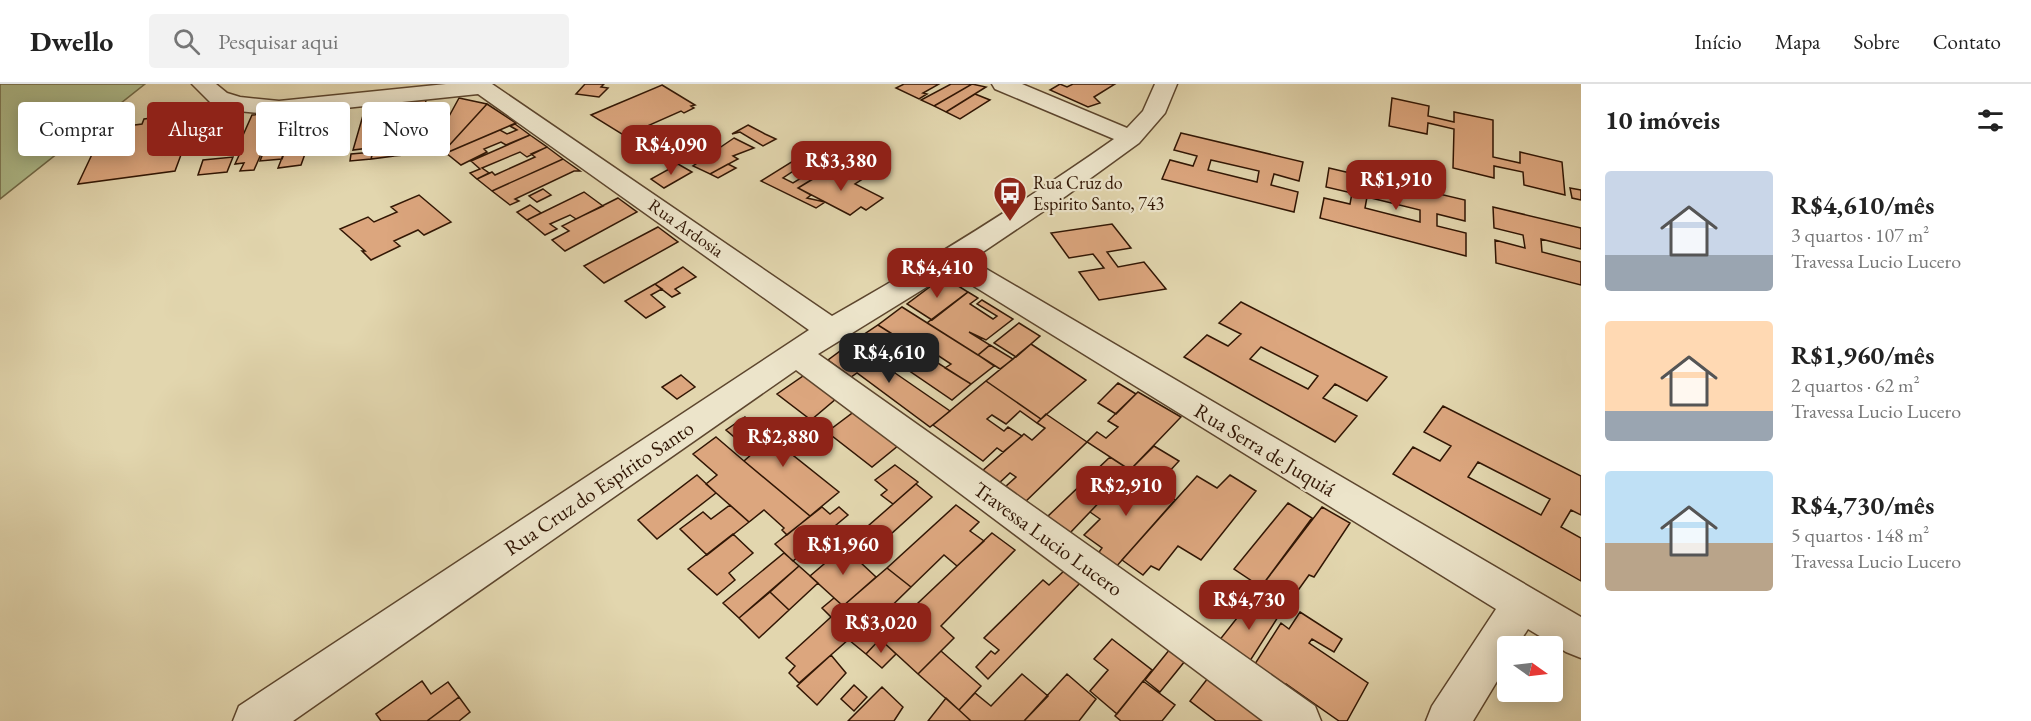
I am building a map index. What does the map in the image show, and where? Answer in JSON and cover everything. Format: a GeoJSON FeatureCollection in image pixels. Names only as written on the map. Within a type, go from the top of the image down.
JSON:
{"type":"FeatureCollection","features":[{"type":"Feature","properties":{"kind":"street"},"geometry":{"type":"LineString","coordinates":[[211,91],[239,84]]}},
{"type":"Feature","properties":{"kind":"street"},"geometry":{"type":"LineString","coordinates":[[1003,84],[1131,138]]}},
{"type":"Feature","properties":{"kind":"street","name":"Rua Cruz do Espírito Santo"},"geometry":{"type":"LineString","coordinates":[[255,721],[798,355],[831,330],[951,260],[1131,138],[1153,113],[1167,84]]}},
{"type":"Feature","properties":{"kind":"street"},"geometry":{"type":"LineString","coordinates":[[211,91],[255,107],[279,108],[483,85]]}},
{"type":"Feature","properties":{"kind":"street","name":"Rua Ardosia"},"geometry":{"type":"LineString","coordinates":[[483,85],[831,330]]}},
{"type":"Feature","properties":{"kind":"street","name":"Rua Serra de Juquiá"},"geometry":{"type":"LineString","coordinates":[[951,260],[1581,639]]}},
{"type":"Feature","properties":{"kind":"street","name":"Travessa Lucio Lucero"},"geometry":{"type":"LineString","coordinates":[[798,355],[1299,721]]}},
{"type":"Feature","properties":{"kind":"street"},"geometry":{"type":"LineString","coordinates":[[1448,721],[1521,604]]}},
{"type":"Feature","properties":{"kind":"green space"},"geometry":{"type":"Polygon","coordinates":[[[0,84],[145,84],[122,102],[18,102],[18,156],[54,156],[0,199],[0,84]]]}},
{"type":"Feature","properties":{"kind":"building"},"geometry":{"type":"Polygon","coordinates":[[[585,84],[604,84],[601,87],[608,88],[599,97],[576,94],[585,84]]]}},
{"type":"Feature","properties":{"kind":"building"},"geometry":{"type":"Polygon","coordinates":[[[904,84],[939,84],[923,93],[927,94],[919,99],[896,88],[904,84]]]}},
{"type":"Feature","properties":{"kind":"building"},"geometry":{"type":"Polygon","coordinates":[[[951,84],[972,84],[934,106],[921,100],[951,84]]]}},
{"type":"Feature","properties":{"kind":"building"},"geometry":{"type":"Polygon","coordinates":[[[972,84],[986,87],[946,112],[934,106],[972,84]]]}},
{"type":"Feature","properties":{"kind":"building"},"geometry":{"type":"Polygon","coordinates":[[[1060,84],[1067,87],[1073,84],[1115,84],[1094,97],[1100,103],[1088,107],[1050,90],[1060,84]]]}},
{"type":"Feature","properties":{"kind":"building"},"geometry":{"type":"Polygon","coordinates":[[[662,85],[695,105],[691,106],[694,108],[684,113],[681,111],[625,136],[591,115],[662,85]]]}},
{"type":"Feature","properties":{"kind":"building"},"geometry":{"type":"Polygon","coordinates":[[[975,94],[990,100],[960,119],[946,112],[975,94]]]}},
{"type":"Feature","properties":{"kind":"building"},"geometry":{"type":"Polygon","coordinates":[[[459,98],[487,104],[450,144],[450,114],[459,98]]]}},
{"type":"Feature","properties":{"kind":"building"},"geometry":{"type":"Polygon","coordinates":[[[1392,98],[1429,106],[1428,116],[1454,122],[1454,112],[1493,120],[1493,157],[1520,163],[1520,152],[1562,162],[1565,195],[1524,185],[1523,172],[1494,166],[1494,178],[1453,168],[1454,129],[1428,123],[1427,134],[1389,126],[1392,98]]]}},
{"type":"Feature","properties":{"kind":"building"},"geometry":{"type":"Polygon","coordinates":[[[426,100],[426,102],[408,101],[426,100]]]}},
{"type":"Feature","properties":{"kind":"building"},"geometry":{"type":"Polygon","coordinates":[[[487,104],[516,123],[450,151],[450,144],[487,104]]]}},
{"type":"Feature","properties":{"kind":"building"},"geometry":{"type":"Polygon","coordinates":[[[252,115],[256,115],[256,156],[260,156],[254,170],[240,171],[244,163],[235,164],[239,156],[244,156],[244,133],[252,115]]]}},
{"type":"Feature","properties":{"kind":"building"},"geometry":{"type":"Polygon","coordinates":[[[144,119],[147,119],[147,156],[181,156],[175,171],[78,184],[91,156],[135,156],[135,125],[142,124],[144,119]]]}},
{"type":"Feature","properties":{"kind":"building"},"geometry":{"type":"Polygon","coordinates":[[[362,119],[362,149],[353,150],[362,119]]]}},
{"type":"Feature","properties":{"kind":"building"},"geometry":{"type":"Polygon","coordinates":[[[515,124],[530,135],[506,145],[501,142],[484,149],[487,152],[461,165],[450,156],[450,151],[500,130],[507,134],[517,130],[510,126],[515,124]]]}},
{"type":"Feature","properties":{"kind":"building"},"geometry":{"type":"Polygon","coordinates":[[[748,125],[776,139],[763,146],[740,132],[732,134],[748,125]]]}},
{"type":"Feature","properties":{"kind":"building"},"geometry":{"type":"Polygon","coordinates":[[[1181,133],[1303,162],[1299,181],[1274,174],[1271,185],[1298,192],[1294,212],[1162,179],[1170,160],[1193,166],[1197,156],[1174,150],[1181,133]],[[1211,160],[1208,170],[1257,182],[1259,171],[1211,160]]]}},
{"type":"Feature","properties":{"kind":"building"},"geometry":{"type":"Polygon","coordinates":[[[530,135],[547,147],[527,157],[520,152],[482,168],[489,173],[477,179],[470,173],[480,169],[471,161],[530,135]]]}},
{"type":"Feature","properties":{"kind":"building"},"geometry":{"type":"Polygon","coordinates":[[[734,138],[754,148],[733,156],[738,159],[710,174],[693,166],[734,138]]]}},
{"type":"Feature","properties":{"kind":"building"},"geometry":{"type":"Polygon","coordinates":[[[547,147],[563,159],[492,191],[477,179],[492,172],[495,175],[535,157],[531,154],[547,147]]]}},
{"type":"Feature","properties":{"kind":"building"},"geometry":{"type":"Polygon","coordinates":[[[362,153],[362,156],[372,156],[371,159],[350,161],[351,154],[362,153]]]}},
{"type":"Feature","properties":{"kind":"building"},"geometry":{"type":"Polygon","coordinates":[[[262,156],[283,156],[282,159],[260,161],[262,156]]]}},
{"type":"Feature","properties":{"kind":"building"},"geometry":{"type":"Polygon","coordinates":[[[283,156],[304,156],[301,165],[278,168],[283,156]]]}},
{"type":"Feature","properties":{"kind":"building"},"geometry":{"type":"Polygon","coordinates":[[[372,156],[394,156],[371,159],[372,156]]]}},
{"type":"Feature","properties":{"kind":"building"},"geometry":{"type":"Polygon","coordinates":[[[801,156],[810,160],[783,178],[793,183],[811,172],[818,176],[798,188],[811,195],[807,198],[825,202],[816,208],[761,181],[801,156]]]}},
{"type":"Feature","properties":{"kind":"building"},"geometry":{"type":"Polygon","coordinates":[[[233,157],[227,172],[198,175],[203,160],[233,157]]]}},
{"type":"Feature","properties":{"kind":"building"},"geometry":{"type":"Polygon","coordinates":[[[563,159],[580,171],[574,171],[515,199],[519,201],[510,205],[492,191],[563,159]]]}},
{"type":"Feature","properties":{"kind":"building"},"geometry":{"type":"Polygon","coordinates":[[[678,164],[692,172],[664,188],[651,179],[678,164]]]}},
{"type":"Feature","properties":{"kind":"building"},"geometry":{"type":"Polygon","coordinates":[[[728,164],[736,168],[718,178],[710,174],[728,164]]]}},
{"type":"Feature","properties":{"kind":"building"},"geometry":{"type":"Polygon","coordinates":[[[1329,168],[1465,200],[1465,221],[1437,214],[1437,226],[1466,233],[1466,256],[1320,218],[1324,198],[1350,204],[1352,193],[1326,187],[1329,168]],[[1367,197],[1365,208],[1420,222],[1420,210],[1367,197]]]}},
{"type":"Feature","properties":{"kind":"building"},"geometry":{"type":"Polygon","coordinates":[[[827,170],[841,177],[847,173],[861,180],[855,184],[883,198],[866,210],[861,207],[850,215],[798,188],[827,170]]]}},
{"type":"Feature","properties":{"kind":"building"},"geometry":{"type":"Polygon","coordinates":[[[1570,188],[1581,190],[1581,200],[1572,198],[1570,188]]]}},
{"type":"Feature","properties":{"kind":"building"},"geometry":{"type":"Polygon","coordinates":[[[543,189],[551,195],[537,202],[529,196],[543,189]]]}},
{"type":"Feature","properties":{"kind":"building"},"geometry":{"type":"Polygon","coordinates":[[[584,192],[603,206],[576,219],[570,215],[550,224],[557,229],[545,235],[527,220],[584,192]]]}},
{"type":"Feature","properties":{"kind":"building"},"geometry":{"type":"Polygon","coordinates":[[[419,195],[451,222],[424,235],[418,230],[394,241],[400,246],[371,260],[362,251],[365,251],[340,229],[368,217],[374,222],[397,212],[391,207],[419,195]]]}},
{"type":"Feature","properties":{"kind":"building"},"geometry":{"type":"Polygon","coordinates":[[[618,198],[637,212],[565,251],[552,240],[569,231],[562,226],[618,198]]]}},
{"type":"Feature","properties":{"kind":"building"},"geometry":{"type":"Polygon","coordinates":[[[530,205],[541,213],[527,220],[517,212],[530,205]]]}},
{"type":"Feature","properties":{"kind":"building"},"geometry":{"type":"Polygon","coordinates":[[[1493,207],[1581,228],[1581,249],[1541,239],[1542,252],[1581,262],[1581,285],[1496,263],[1495,240],[1525,248],[1523,235],[1494,228],[1493,207]]]}},
{"type":"Feature","properties":{"kind":"building"},"geometry":{"type":"Polygon","coordinates":[[[1112,224],[1131,248],[1107,252],[1118,267],[1144,262],[1166,289],[1099,300],[1079,272],[1104,268],[1093,254],[1069,258],[1051,233],[1112,224]]]}},
{"type":"Feature","properties":{"kind":"building"},"geometry":{"type":"Polygon","coordinates":[[[658,227],[678,242],[604,283],[584,266],[658,227]]]}},
{"type":"Feature","properties":{"kind":"building"},"geometry":{"type":"Polygon","coordinates":[[[683,267],[696,277],[675,289],[680,293],[672,297],[655,284],[683,267]]]}},
{"type":"Feature","properties":{"kind":"building"},"geometry":{"type":"Polygon","coordinates":[[[952,282],[968,292],[932,320],[907,304],[931,286],[952,282]]]}},
{"type":"Feature","properties":{"kind":"building"},"geometry":{"type":"Polygon","coordinates":[[[655,284],[662,289],[651,295],[665,307],[646,318],[625,301],[655,284]]]}},
{"type":"Feature","properties":{"kind":"building"},"geometry":{"type":"Polygon","coordinates":[[[968,292],[978,298],[970,304],[993,319],[997,316],[977,304],[982,300],[1013,319],[986,340],[969,332],[990,345],[978,355],[927,323],[968,292]]]}},
{"type":"Feature","properties":{"kind":"building"},"geometry":{"type":"Polygon","coordinates":[[[1241,302],[1387,377],[1367,401],[1335,384],[1323,398],[1357,416],[1335,442],[1184,357],[1207,335],[1228,346],[1241,334],[1219,323],[1241,302]],[[1261,347],[1250,359],[1308,389],[1318,376],[1261,347]]]}},
{"type":"Feature","properties":{"kind":"building"},"geometry":{"type":"Polygon","coordinates":[[[902,307],[994,366],[971,384],[945,368],[951,364],[913,339],[908,344],[878,325],[902,307]]]}},
{"type":"Feature","properties":{"kind":"building"},"geometry":{"type":"Polygon","coordinates":[[[1019,323],[1040,336],[1016,357],[994,343],[1019,323]]]}},
{"type":"Feature","properties":{"kind":"building"},"geometry":{"type":"Polygon","coordinates":[[[878,325],[971,384],[952,400],[877,349],[869,355],[851,343],[878,325]]]}},
{"type":"Feature","properties":{"kind":"building"},"geometry":{"type":"Polygon","coordinates":[[[851,343],[950,411],[930,427],[857,373],[851,377],[828,360],[851,343]]]}},
{"type":"Feature","properties":{"kind":"building"},"geometry":{"type":"Polygon","coordinates":[[[1031,344],[1086,380],[1041,419],[986,381],[1031,344]]]}},
{"type":"Feature","properties":{"kind":"building"},"geometry":{"type":"Polygon","coordinates":[[[990,345],[1013,359],[1000,369],[978,355],[990,345]]]}},
{"type":"Feature","properties":{"kind":"building"},"geometry":{"type":"Polygon","coordinates":[[[806,374],[837,398],[811,420],[777,394],[806,374]]]}},
{"type":"Feature","properties":{"kind":"building"},"geometry":{"type":"Polygon","coordinates":[[[681,375],[695,387],[677,399],[662,387],[681,375]]]}},
{"type":"Feature","properties":{"kind":"building"},"geometry":{"type":"Polygon","coordinates":[[[986,381],[1041,419],[1037,423],[1020,411],[1006,424],[992,415],[987,419],[1004,431],[1008,427],[1022,436],[1003,452],[997,448],[983,461],[933,425],[986,381]]]}},
{"type":"Feature","properties":{"kind":"building"},"geometry":{"type":"Polygon","coordinates":[[[1118,383],[1136,394],[1116,414],[1098,403],[1118,383]]]}},
{"type":"Feature","properties":{"kind":"building"},"geometry":{"type":"Polygon","coordinates":[[[1138,392],[1181,417],[1130,470],[1087,442],[1097,432],[1106,438],[1118,427],[1108,421],[1138,392]]]}},
{"type":"Feature","properties":{"kind":"building"},"geometry":{"type":"Polygon","coordinates":[[[1443,406],[1581,476],[1581,515],[1571,510],[1561,527],[1581,538],[1581,581],[1393,474],[1413,447],[1440,461],[1451,446],[1424,432],[1443,406]],[[1478,462],[1468,477],[1541,515],[1550,499],[1478,462]]]}},
{"type":"Feature","properties":{"kind":"building"},"geometry":{"type":"Polygon","coordinates":[[[855,411],[899,445],[872,467],[827,432],[855,411]]]}},
{"type":"Feature","properties":{"kind":"building"},"geometry":{"type":"Polygon","coordinates":[[[1046,414],[1087,442],[1024,503],[1004,488],[1016,477],[1010,473],[998,484],[981,472],[1024,434],[1032,440],[1045,428],[1037,423],[1046,414]]]}},
{"type":"Feature","properties":{"kind":"building"},"geometry":{"type":"Polygon","coordinates":[[[745,417],[839,492],[810,516],[744,461],[753,453],[726,430],[745,417]]]}},
{"type":"Feature","properties":{"kind":"building"},"geometry":{"type":"Polygon","coordinates":[[[716,437],[810,516],[787,535],[782,530],[784,528],[764,510],[749,522],[706,484],[717,475],[693,454],[716,437]]]}},
{"type":"Feature","properties":{"kind":"building"},"geometry":{"type":"Polygon","coordinates":[[[1154,446],[1179,461],[1155,487],[1130,470],[1154,446]]]}},
{"type":"Feature","properties":{"kind":"building"},"geometry":{"type":"Polygon","coordinates":[[[1110,457],[1130,470],[1069,534],[1046,518],[1110,457]]]}},
{"type":"Feature","properties":{"kind":"building"},"geometry":{"type":"Polygon","coordinates":[[[895,465],[918,482],[893,504],[881,495],[887,490],[875,480],[895,465]]]}},
{"type":"Feature","properties":{"kind":"building"},"geometry":{"type":"Polygon","coordinates":[[[1130,470],[1175,500],[1115,568],[1097,555],[1102,548],[1084,535],[1100,519],[1090,512],[1130,470]]]}},
{"type":"Feature","properties":{"kind":"building"},"geometry":{"type":"Polygon","coordinates":[[[697,475],[716,493],[657,539],[638,520],[697,475]]]}},
{"type":"Feature","properties":{"kind":"building"},"geometry":{"type":"Polygon","coordinates":[[[1230,475],[1256,491],[1201,560],[1178,546],[1159,570],[1151,566],[1143,575],[1122,560],[1197,476],[1217,488],[1230,475]]]}},
{"type":"Feature","properties":{"kind":"building"},"geometry":{"type":"Polygon","coordinates":[[[916,484],[932,497],[880,544],[883,546],[872,557],[852,540],[916,484]]]}},
{"type":"Feature","properties":{"kind":"building"},"geometry":{"type":"Polygon","coordinates":[[[1288,503],[1312,518],[1261,587],[1234,569],[1288,503]]]}},
{"type":"Feature","properties":{"kind":"building"},"geometry":{"type":"Polygon","coordinates":[[[730,505],[749,522],[707,555],[680,529],[703,512],[711,519],[730,505]]]}},
{"type":"Feature","properties":{"kind":"building"},"geometry":{"type":"Polygon","coordinates":[[[956,505],[979,522],[970,531],[984,541],[957,566],[944,555],[911,587],[887,568],[956,505]]]}},
{"type":"Feature","properties":{"kind":"building"},"geometry":{"type":"Polygon","coordinates":[[[822,507],[830,514],[839,507],[848,515],[793,561],[775,544],[822,507]]]}},
{"type":"Feature","properties":{"kind":"building"},"geometry":{"type":"Polygon","coordinates":[[[1322,507],[1350,523],[1314,577],[1309,575],[1294,596],[1280,587],[1266,604],[1254,596],[1322,507]]]}},
{"type":"Feature","properties":{"kind":"building"},"geometry":{"type":"Polygon","coordinates":[[[992,533],[1015,550],[941,626],[954,638],[918,674],[880,639],[992,533]]]}},
{"type":"Feature","properties":{"kind":"building"},"geometry":{"type":"Polygon","coordinates":[[[733,534],[753,553],[729,573],[735,580],[717,595],[688,569],[733,534]]]}},
{"type":"Feature","properties":{"kind":"building"},"geometry":{"type":"Polygon","coordinates":[[[844,547],[876,577],[843,606],[810,576],[844,547]]]}},
{"type":"Feature","properties":{"kind":"building"},"geometry":{"type":"Polygon","coordinates":[[[784,553],[799,566],[739,618],[723,603],[784,553]]]}},
{"type":"Feature","properties":{"kind":"building"},"geometry":{"type":"Polygon","coordinates":[[[799,566],[818,583],[789,610],[770,592],[799,566]]]}},
{"type":"Feature","properties":{"kind":"building"},"geometry":{"type":"Polygon","coordinates":[[[887,568],[911,587],[868,629],[843,606],[887,568]]]}},
{"type":"Feature","properties":{"kind":"building"},"geometry":{"type":"Polygon","coordinates":[[[1065,570],[1081,582],[988,679],[976,667],[991,651],[995,654],[999,650],[984,638],[1043,580],[1049,585],[1065,570]]]}},
{"type":"Feature","properties":{"kind":"building"},"geometry":{"type":"Polygon","coordinates":[[[770,592],[789,610],[759,638],[739,618],[770,592]]]}},
{"type":"Feature","properties":{"kind":"building"},"geometry":{"type":"Polygon","coordinates":[[[834,598],[865,625],[799,683],[789,673],[795,666],[786,658],[831,617],[822,608],[834,598]]]}},
{"type":"Feature","properties":{"kind":"building"},"geometry":{"type":"Polygon","coordinates":[[[1252,599],[1278,617],[1248,664],[1218,642],[1252,599]]]}},
{"type":"Feature","properties":{"kind":"building"},"geometry":{"type":"Polygon","coordinates":[[[1300,612],[1342,639],[1334,652],[1312,639],[1309,643],[1368,683],[1347,721],[1339,721],[1286,684],[1282,688],[1253,667],[1281,623],[1289,629],[1300,612]]]}},
{"type":"Feature","properties":{"kind":"building"},"geometry":{"type":"Polygon","coordinates":[[[865,625],[880,639],[866,654],[849,640],[865,625]]]}},
{"type":"Feature","properties":{"kind":"building"},"geometry":{"type":"Polygon","coordinates":[[[880,639],[896,654],[882,668],[866,654],[880,639]]]}},
{"type":"Feature","properties":{"kind":"building"},"geometry":{"type":"Polygon","coordinates":[[[1112,639],[1152,670],[1117,714],[1090,691],[1108,670],[1094,659],[1112,639]]]}},
{"type":"Feature","properties":{"kind":"building"},"geometry":{"type":"Polygon","coordinates":[[[1170,649],[1185,661],[1160,692],[1145,680],[1170,649]]]}},
{"type":"Feature","properties":{"kind":"building"},"geometry":{"type":"Polygon","coordinates":[[[941,651],[981,686],[959,710],[918,674],[941,651]]]}},
{"type":"Feature","properties":{"kind":"building"},"geometry":{"type":"Polygon","coordinates":[[[831,655],[846,673],[817,705],[797,686],[831,655]]]}},
{"type":"Feature","properties":{"kind":"building"},"geometry":{"type":"Polygon","coordinates":[[[1022,674],[1048,696],[1024,721],[971,721],[959,710],[975,693],[991,706],[1022,674]]]}},
{"type":"Feature","properties":{"kind":"building"},"geometry":{"type":"Polygon","coordinates":[[[1067,674],[1096,699],[1079,721],[1024,721],[1067,674]]]}},
{"type":"Feature","properties":{"kind":"building"},"geometry":{"type":"Polygon","coordinates":[[[1208,678],[1265,721],[1216,721],[1190,701],[1208,678]]]}},
{"type":"Feature","properties":{"kind":"building"},"geometry":{"type":"Polygon","coordinates":[[[422,681],[431,694],[448,682],[459,697],[427,721],[381,721],[376,714],[422,681]]]}},
{"type":"Feature","properties":{"kind":"building"},"geometry":{"type":"Polygon","coordinates":[[[1143,681],[1175,705],[1162,721],[1121,721],[1115,716],[1143,681]]]}},
{"type":"Feature","properties":{"kind":"building"},"geometry":{"type":"Polygon","coordinates":[[[854,685],[867,697],[854,711],[841,699],[854,685]]]}},
{"type":"Feature","properties":{"kind":"building"},"geometry":{"type":"Polygon","coordinates":[[[882,687],[903,707],[894,721],[848,721],[882,687]]]}},
{"type":"Feature","properties":{"kind":"building"},"geometry":{"type":"Polygon","coordinates":[[[459,697],[470,712],[459,721],[427,721],[459,697]]]}},
{"type":"Feature","properties":{"kind":"building"},"geometry":{"type":"Polygon","coordinates":[[[946,698],[959,710],[971,721],[928,721],[946,698]]]}},
{"type":"Feature","properties":{"kind":"place","name":"Rua Cruz do Espirito Santo, 743"},"geometry":{"type":"Point","coordinates":[1010,222]}}]}
